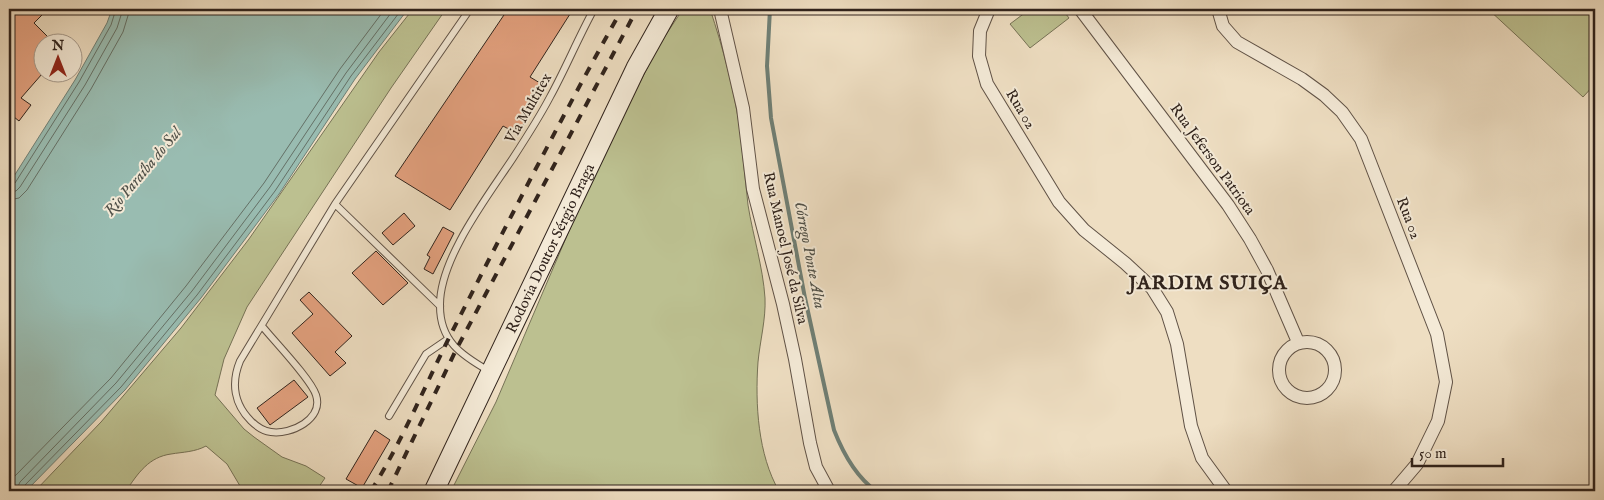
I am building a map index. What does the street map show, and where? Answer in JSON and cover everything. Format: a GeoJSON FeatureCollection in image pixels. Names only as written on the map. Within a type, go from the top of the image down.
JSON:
{"type":"FeatureCollection","features":[{"type":"Feature","properties":{"kind":"main road","name":"Rodovia Doutor Sérgio Braga"},"geometry":{"type":"LineString","coordinates":[[434,491],[636,68],[669,9]]}},
{"type":"Feature","properties":{"kind":"street","name":"Rua Manoel José da Silva"},"geometry":{"type":"LineString","coordinates":[[720,9],[743,108],[753,189],[783,304],[810,443],[816,467],[829,491]]}},
{"type":"Feature","properties":{"kind":"street","name":"Rua 02"},"geometry":{"type":"LineString","coordinates":[[989,9],[980,31],[979,56],[987,84],[1059,202],[1084,230],[1152,288],[1167,312],[1177,344],[1190,426],[1202,458],[1226,491]]}},
{"type":"Feature","properties":{"kind":"street","name":"Rua Jeferson Patriota"},"geometry":{"type":"LineString","coordinates":[[1080,9],[1237,218],[1267,270],[1298,342]]}},
{"type":"Feature","properties":{"kind":"street","name":"Rua 02"},"geometry":{"type":"LineString","coordinates":[[1218,9],[1223,26],[1237,42],[1302,79],[1324,95],[1342,112],[1361,139],[1437,334],[1446,382],[1438,421],[1417,464],[1394,491]]}},
{"type":"Feature","properties":{"kind":"street"},"geometry":{"type":"LineString","coordinates":[[1298,342],[1318,344],[1326,348],[1335,364],[1335,374],[1327,390],[1310,398],[1301,398],[1292,394],[1280,380],[1278,370],[1280,361],[1284,353],[1298,342]]}},
{"type":"Feature","properties":{"kind":"lane"},"geometry":{"type":"LineString","coordinates":[[262,326],[310,384],[316,395],[318,404],[315,414],[300,426],[287,431],[270,432],[258,427],[245,414],[237,399],[234,385],[238,367],[262,326],[335,204],[470,9]]}},
{"type":"Feature","properties":{"kind":"lane","name":"Via Multitex"},"geometry":{"type":"LineString","coordinates":[[440,306],[444,280],[453,257],[475,215],[550,97],[594,9]]}},
{"type":"Feature","properties":{"kind":"lane"},"geometry":{"type":"LineString","coordinates":[[335,204],[440,306],[448,339],[456,350],[490,372]]}},
{"type":"Feature","properties":{"kind":"lane"},"geometry":{"type":"LineString","coordinates":[[389,416],[426,354],[448,339]]}},
{"type":"Feature","properties":{"kind":"green space"},"geometry":{"type":"Polygon","coordinates":[[[413,9],[446,9],[391,88],[247,307],[224,359],[215,395],[244,429],[254,437],[282,457],[306,466],[325,478],[316,491],[243,491],[227,464],[206,446],[193,451],[163,456],[150,462],[126,491],[35,491],[101,422],[181,328],[249,239],[379,52],[413,9]]]}},
{"type":"Feature","properties":{"kind":"green space"},"geometry":{"type":"Polygon","coordinates":[[[683,9],[710,9],[735,99],[748,205],[765,298],[765,314],[757,378],[758,412],[766,462],[779,491],[451,491],[496,402],[595,170],[659,45],[683,9]]]}},
{"type":"Feature","properties":{"kind":"green space"},"geometry":{"type":"Polygon","coordinates":[[[1030,9],[1062,9],[1069,18],[1030,48],[1010,24],[1030,9]]]}},
{"type":"Feature","properties":{"kind":"green space"},"geometry":{"type":"Polygon","coordinates":[[[1488,9],[1595,9],[1595,84],[1583,97],[1488,9]]]}},
{"type":"Feature","properties":{"kind":"water","name":"Rio Paraíba do Sul"},"geometry":{"type":"Polygon","coordinates":[[[112,9],[408,9],[355,79],[279,194],[201,298],[125,390],[26,491],[9,491],[9,184],[74,82],[82,82],[82,68],[107,23],[112,9]]]}},
{"type":"Feature","properties":{"kind":"building"},"geometry":{"type":"Polygon","coordinates":[[[9,9],[48,9],[34,23],[43,32],[32,32],[32,82],[35,82],[21,98],[31,105],[19,121],[9,113],[9,9]]]}},
{"type":"Feature","properties":{"kind":"building"},"geometry":{"type":"Polygon","coordinates":[[[508,9],[560,9],[570,14],[530,77],[545,86],[518,134],[503,126],[450,210],[395,176],[508,9]]]}},
{"type":"Feature","properties":{"kind":"building"},"geometry":{"type":"Polygon","coordinates":[[[404,213],[415,226],[393,245],[382,233],[404,213]]]}},
{"type":"Feature","properties":{"kind":"building"},"geometry":{"type":"Polygon","coordinates":[[[443,227],[454,233],[433,274],[424,269],[430,257],[427,255],[443,227]]]}},
{"type":"Feature","properties":{"kind":"building"},"geometry":{"type":"Polygon","coordinates":[[[376,251],[408,283],[383,305],[352,273],[376,251]]]}},
{"type":"Feature","properties":{"kind":"building"},"geometry":{"type":"Polygon","coordinates":[[[309,292],[352,336],[335,352],[346,363],[330,376],[292,333],[313,314],[300,300],[309,292]]]}},
{"type":"Feature","properties":{"kind":"building"},"geometry":{"type":"Polygon","coordinates":[[[294,380],[308,397],[270,425],[257,408],[294,380]]]}},
{"type":"Feature","properties":{"kind":"building"},"geometry":{"type":"Polygon","coordinates":[[[375,430],[390,440],[362,488],[346,479],[375,430]]]}},
{"type":"Feature","properties":{"kind":"waterway","name":"Córrego Ponte Alta"},"geometry":{"type":"LineString","coordinates":[[770,9],[767,66],[771,118],[805,298],[834,430],[850,464],[876,491]]}},
{"type":"Feature","properties":{"kind":"railway"},"geometry":{"type":"LineString","coordinates":[[371,491],[404,432],[453,330],[536,168],[622,9]]}},
{"type":"Feature","properties":{"kind":"railway"},"geometry":{"type":"LineString","coordinates":[[388,491],[456,350],[637,9]]}},
{"type":"Feature","properties":{"kind":"district","name":"JARDIM SUIÇA"},"geometry":{"type":"Point","coordinates":[1208,282]}}]}
